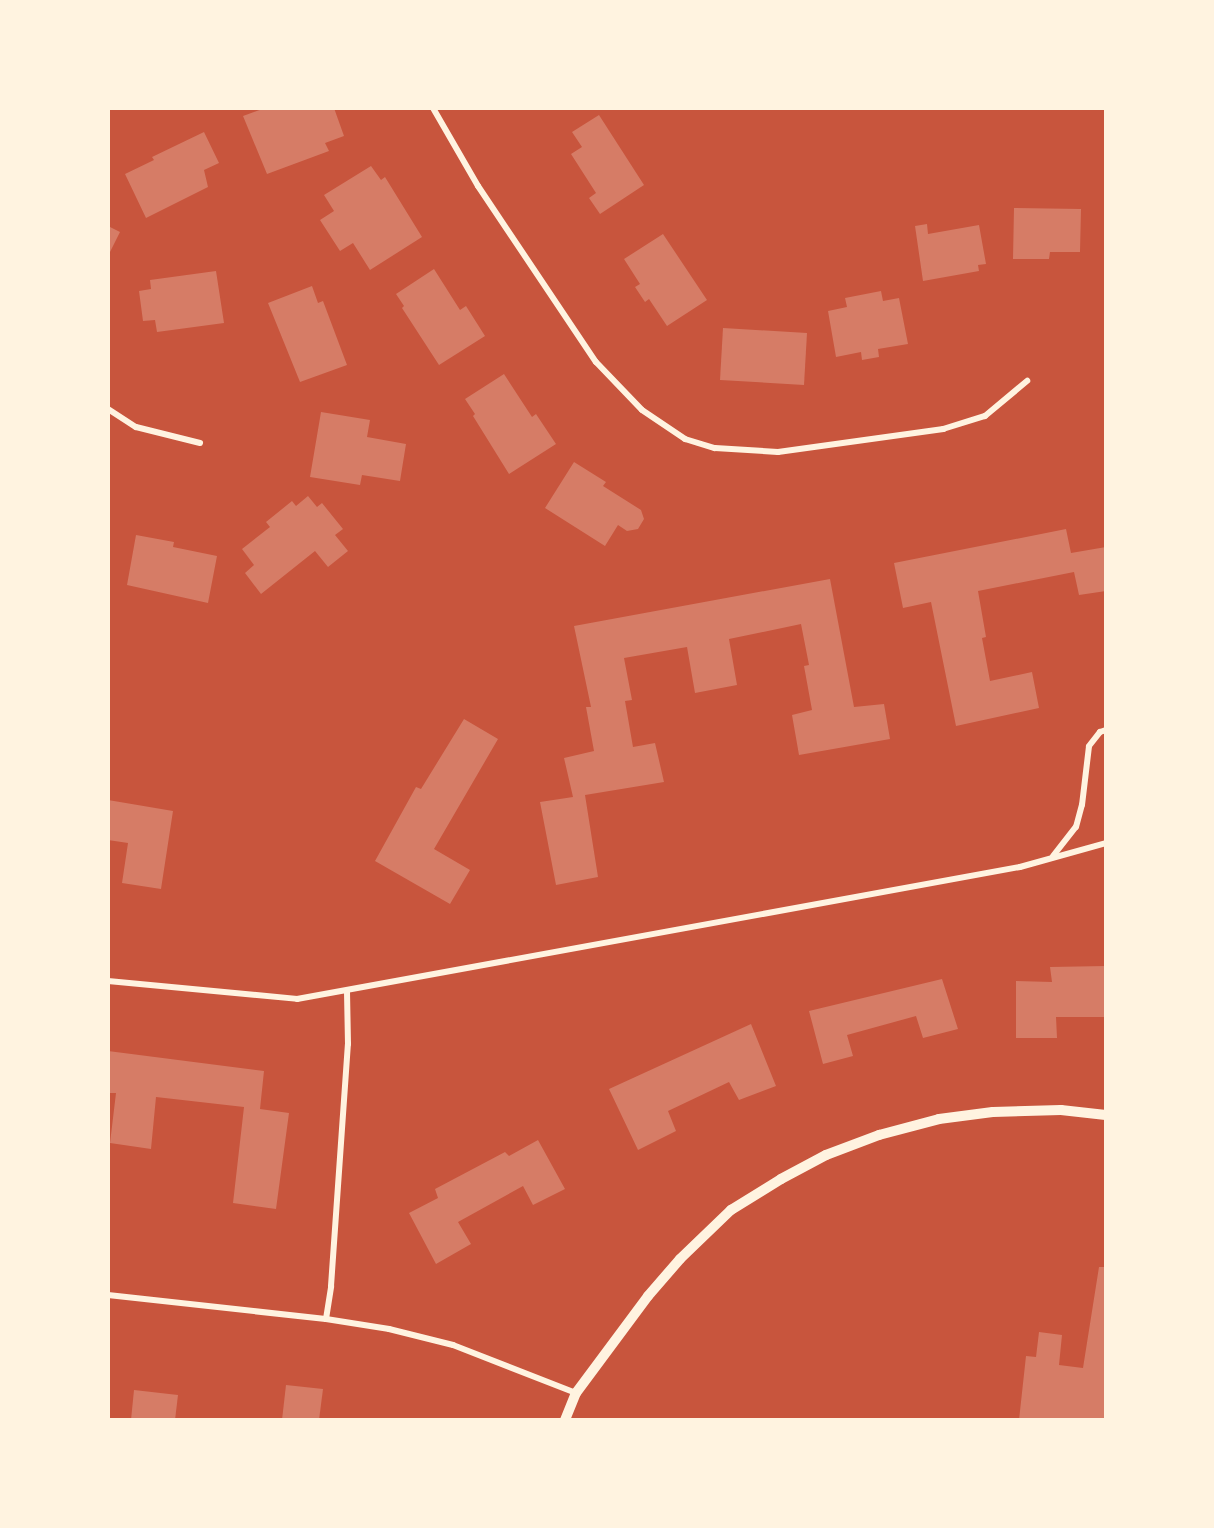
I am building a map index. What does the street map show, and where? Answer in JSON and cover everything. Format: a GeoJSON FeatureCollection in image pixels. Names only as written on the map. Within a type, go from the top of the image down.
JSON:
{"type":"FeatureCollection","features":[{"type":"Feature","properties":{"kind":"street"},"geometry":{"type":"LineString","coordinates":[[433,108],[478,186],[596,362],[642,410],[685,439],[715,448],[778,452],[944,429],[985,416],[1027,381]]}},
{"type":"Feature","properties":{"kind":"street"},"geometry":{"type":"LineString","coordinates":[[108,409],[136,427],[200,443]]}},
{"type":"Feature","properties":{"kind":"street"},"geometry":{"type":"LineString","coordinates":[[1052,857],[1076,827],[1082,805],[1089,746],[1100,732],[1106,730]]}},
{"type":"Feature","properties":{"kind":"street"},"geometry":{"type":"LineString","coordinates":[[108,981],[297,999],[1020,867],[1106,843]]}},
{"type":"Feature","properties":{"kind":"street"},"geometry":{"type":"LineString","coordinates":[[326,1319],[331,1286],[347,1055],[348,991]]}},
{"type":"Feature","properties":{"kind":"street"},"geometry":{"type":"LineString","coordinates":[[565,1420],[576,1393],[648,1296],[680,1259],[731,1210],[826,1155],[879,1135],[929,1122],[993,1112],[1061,1110],[1106,1115]]}},
{"type":"Feature","properties":{"kind":"street"},"geometry":{"type":"LineString","coordinates":[[108,1295],[326,1319],[389,1329],[453,1345],[576,1393]]}},
{"type":"Feature","properties":{"kind":"building"},"geometry":{"type":"Polygon","coordinates":[[[265,108],[277,108],[278,110],[334,108],[344,136],[325,143],[329,151],[267,174],[243,116],[265,108]]]}},
{"type":"Feature","properties":{"kind":"building"},"geometry":{"type":"Polygon","coordinates":[[[599,115],[644,185],[600,214],[589,198],[596,193],[571,154],[582,147],[572,132],[599,115]]]}},
{"type":"Feature","properties":{"kind":"building"},"geometry":{"type":"Polygon","coordinates":[[[204,132],[219,163],[204,170],[208,187],[146,218],[125,174],[154,160],[152,157],[204,132]]]}},
{"type":"Feature","properties":{"kind":"building"},"geometry":{"type":"Polygon","coordinates":[[[371,166],[381,180],[385,177],[422,237],[370,270],[353,243],[340,251],[320,220],[334,211],[324,195],[371,166]]]}},
{"type":"Feature","properties":{"kind":"building"},"geometry":{"type":"Polygon","coordinates":[[[1014,208],[1081,209],[1080,252],[1050,252],[1049,259],[1013,259],[1014,208]]]}},
{"type":"Feature","properties":{"kind":"building"},"geometry":{"type":"Polygon","coordinates":[[[927,224],[928,234],[979,225],[986,264],[978,265],[979,271],[923,281],[915,226],[927,224]]]}},
{"type":"Feature","properties":{"kind":"building"},"geometry":{"type":"Polygon","coordinates":[[[108,226],[120,232],[108,256],[108,226]]]}},
{"type":"Feature","properties":{"kind":"building"},"geometry":{"type":"Polygon","coordinates":[[[663,234],[707,300],[667,326],[649,299],[645,302],[635,287],[640,284],[624,259],[663,234]]]}},
{"type":"Feature","properties":{"kind":"building"},"geometry":{"type":"Polygon","coordinates":[[[434,269],[460,310],[466,306],[485,336],[439,365],[402,308],[404,306],[396,294],[434,269]]]}},
{"type":"Feature","properties":{"kind":"building"},"geometry":{"type":"Polygon","coordinates":[[[216,271],[224,323],[157,332],[155,320],[143,321],[139,291],[151,289],[150,280],[216,271]]]}},
{"type":"Feature","properties":{"kind":"building"},"geometry":{"type":"Polygon","coordinates":[[[312,286],[318,303],[323,301],[347,365],[300,382],[268,303],[312,286]]]}},
{"type":"Feature","properties":{"kind":"building"},"geometry":{"type":"Polygon","coordinates":[[[881,291],[883,301],[899,298],[908,344],[878,349],[879,357],[862,360],[861,352],[836,357],[828,311],[847,307],[845,298],[881,291]]]}},
{"type":"Feature","properties":{"kind":"building"},"geometry":{"type":"Polygon","coordinates":[[[723,328],[807,333],[804,385],[720,380],[723,328]]]}},
{"type":"Feature","properties":{"kind":"building"},"geometry":{"type":"Polygon","coordinates":[[[504,374],[532,417],[536,414],[556,444],[509,474],[465,399],[504,374]]]}},
{"type":"Feature","properties":{"kind":"building"},"geometry":{"type":"Polygon","coordinates":[[[321,412],[370,420],[367,437],[406,444],[400,481],[362,475],[360,485],[310,477],[321,412]]]}},
{"type":"Feature","properties":{"kind":"building"},"geometry":{"type":"Polygon","coordinates":[[[574,462],[606,482],[603,486],[641,510],[644,519],[638,529],[627,531],[618,525],[605,546],[545,508],[574,462]]]}},
{"type":"Feature","properties":{"kind":"building"},"geometry":{"type":"Polygon","coordinates":[[[308,496],[317,507],[322,503],[343,529],[335,535],[348,551],[328,567],[315,551],[261,594],[245,573],[254,565],[242,549],[270,527],[266,522],[292,501],[296,506],[308,496]]]}},
{"type":"Feature","properties":{"kind":"building"},"geometry":{"type":"Polygon","coordinates":[[[1066,529],[1071,553],[1106,547],[1106,591],[1079,595],[1074,572],[978,591],[986,637],[982,638],[990,681],[1032,672],[1039,708],[956,726],[931,602],[903,608],[894,563],[1066,529]]]}},
{"type":"Feature","properties":{"kind":"building"},"geometry":{"type":"Polygon","coordinates":[[[136,535],[174,542],[173,547],[217,556],[208,603],[127,585],[136,535]]]}},
{"type":"Feature","properties":{"kind":"building"},"geometry":{"type":"Polygon","coordinates":[[[830,579],[854,707],[884,704],[890,739],[799,755],[792,715],[812,710],[804,666],[809,665],[801,624],[729,639],[737,685],[695,693],[687,647],[624,658],[632,700],[625,701],[633,747],[655,743],[664,782],[585,795],[598,877],[556,885],[540,802],[573,797],[564,758],[594,751],[586,707],[591,707],[574,626],[830,579]]]}},
{"type":"Feature","properties":{"kind":"building"},"geometry":{"type":"Polygon","coordinates":[[[464,719],[498,739],[434,849],[470,870],[450,904],[375,861],[416,787],[421,789],[464,719]]]}},
{"type":"Feature","properties":{"kind":"building"},"geometry":{"type":"Polygon","coordinates":[[[108,800],[173,811],[161,889],[122,883],[128,843],[108,840],[108,800]]]}},
{"type":"Feature","properties":{"kind":"building"},"geometry":{"type":"Polygon","coordinates":[[[1106,966],[1106,1017],[1056,1017],[1057,1038],[1016,1038],[1016,981],[1052,982],[1050,967],[1106,966]]]}},
{"type":"Feature","properties":{"kind":"building"},"geometry":{"type":"Polygon","coordinates":[[[942,979],[958,1029],[923,1038],[916,1016],[847,1035],[853,1056],[823,1064],[809,1011],[942,979]]]}},
{"type":"Feature","properties":{"kind":"building"},"geometry":{"type":"Polygon","coordinates":[[[751,1024],[776,1086],[739,1100],[729,1082],[668,1111],[676,1131],[638,1150],[609,1089],[751,1024]]]}},
{"type":"Feature","properties":{"kind":"building"},"geometry":{"type":"Polygon","coordinates":[[[108,1051],[264,1071],[260,1109],[289,1113],[276,1209],[233,1203],[244,1107],[156,1097],[151,1149],[110,1143],[116,1093],[108,1093],[108,1051]]]}},
{"type":"Feature","properties":{"kind":"building"},"geometry":{"type":"Polygon","coordinates":[[[538,1140],[565,1189],[533,1205],[523,1186],[458,1222],[471,1244],[436,1264],[409,1213],[438,1198],[435,1189],[505,1152],[509,1156],[538,1140]]]}},
{"type":"Feature","properties":{"kind":"building"},"geometry":{"type":"Polygon","coordinates":[[[1099,1267],[1106,1267],[1106,1420],[1019,1420],[1026,1356],[1036,1357],[1039,1332],[1062,1335],[1059,1365],[1083,1368],[1099,1267]]]}},
{"type":"Feature","properties":{"kind":"building"},"geometry":{"type":"Polygon","coordinates":[[[286,1385],[323,1389],[319,1420],[282,1420],[286,1385]]]}},
{"type":"Feature","properties":{"kind":"building"},"geometry":{"type":"Polygon","coordinates":[[[134,1390],[178,1395],[175,1420],[131,1420],[134,1390]]]}}]}
